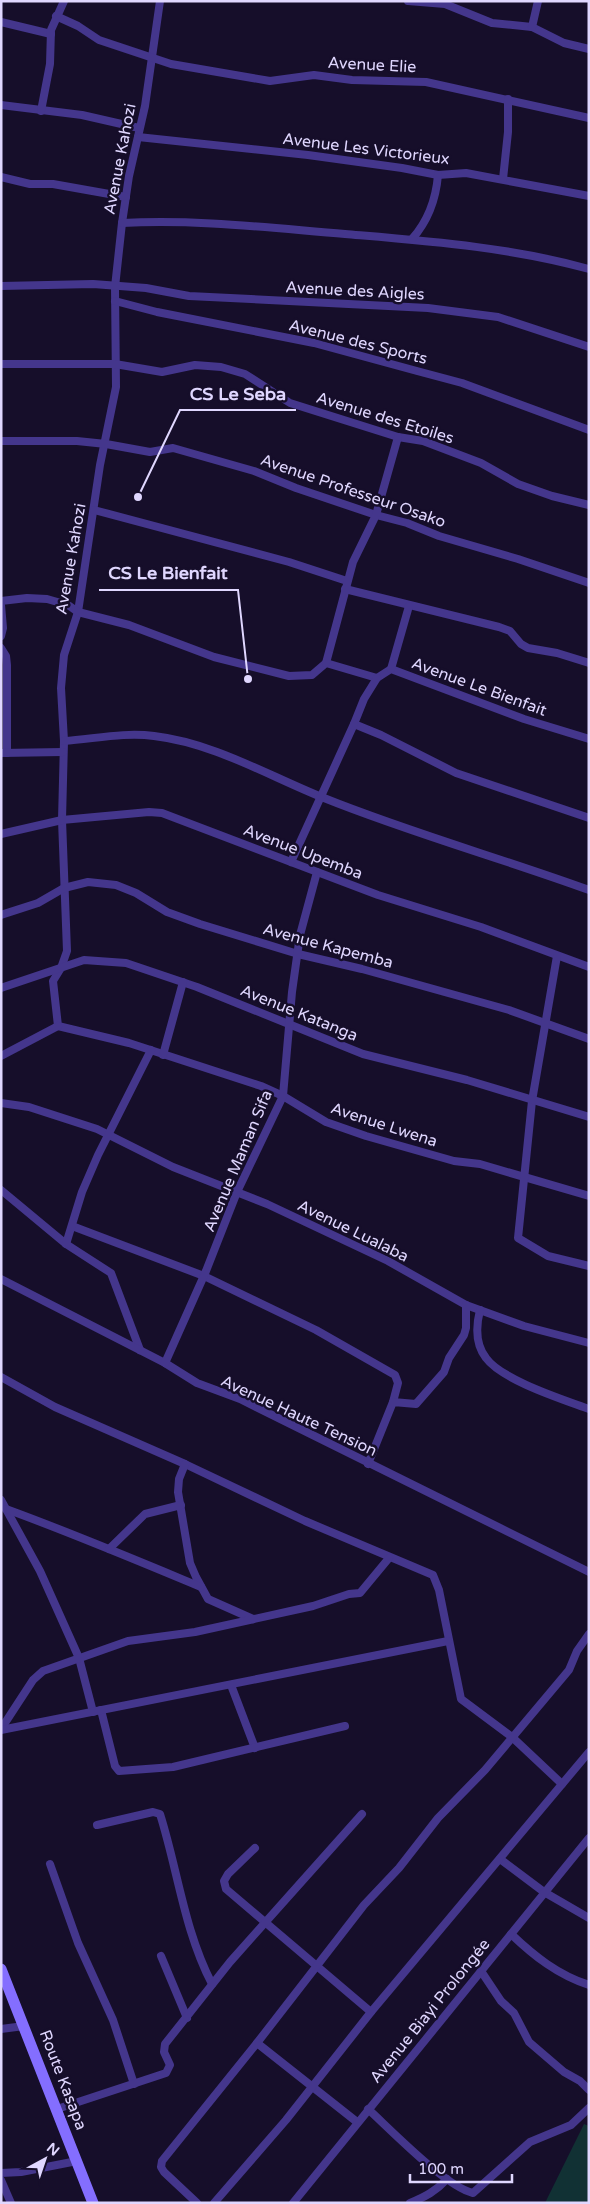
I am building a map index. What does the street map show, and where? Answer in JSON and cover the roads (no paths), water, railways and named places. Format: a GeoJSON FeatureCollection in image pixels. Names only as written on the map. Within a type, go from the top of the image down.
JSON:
{"type":"FeatureCollection","features":[{"type":"Feature","properties":{"kind":"main road","name":"Route Kasapa"},"geometry":{"type":"LineString","coordinates":[[1,1969],[93,2203]]}},
{"type":"Feature","properties":{"kind":"street"},"geometry":{"type":"LineString","coordinates":[[41,111],[50,64],[51,34],[56,16],[64,1]]}},
{"type":"Feature","properties":{"kind":"street","name":"Avenue Kahozi"},"geometry":{"type":"LineString","coordinates":[[58,1026],[53,981],[61,968],[67,951],[62,820],[64,741],[61,688],[64,655],[78,612],[116,387],[115,287],[122,223],[160,1]]}},
{"type":"Feature","properties":{"kind":"street"},"geometry":{"type":"LineString","coordinates":[[408,1],[445,4],[492,23],[532,27],[564,43],[589,49]]}},
{"type":"Feature","properties":{"kind":"street"},"geometry":{"type":"LineString","coordinates":[[532,27],[538,1]]}},
{"type":"Feature","properties":{"kind":"street","name":"Avenue Elie"},"geometry":{"type":"LineString","coordinates":[[56,16],[78,26],[99,40],[151,59],[270,81],[314,75],[352,80],[412,80],[508,99],[589,118]]}},
{"type":"Feature","properties":{"kind":"street"},"geometry":{"type":"LineString","coordinates":[[1,22],[51,34]]}},
{"type":"Feature","properties":{"kind":"street"},"geometry":{"type":"LineString","coordinates":[[503,178],[508,132],[508,99]]}},
{"type":"Feature","properties":{"kind":"street"},"geometry":{"type":"LineString","coordinates":[[1,105],[82,115],[139,128]]}},
{"type":"Feature","properties":{"kind":"street","name":"Avenue Les Victorieux"},"geometry":{"type":"LineString","coordinates":[[138,137],[308,155],[438,175],[466,173],[503,178],[589,196]]}},
{"type":"Feature","properties":{"kind":"street"},"geometry":{"type":"LineString","coordinates":[[412,239],[427,220],[437,190],[438,175]]}},
{"type":"Feature","properties":{"kind":"street"},"geometry":{"type":"LineString","coordinates":[[1,177],[30,184],[53,184],[126,197]]}},
{"type":"Feature","properties":{"kind":"street"},"geometry":{"type":"LineString","coordinates":[[122,223],[210,222],[412,239],[553,259],[589,269]]}},
{"type":"Feature","properties":{"kind":"street","name":"Avenue des Aigles"},"geometry":{"type":"LineString","coordinates":[[1,286],[68,284],[146,288],[189,296],[443,310],[498,317],[589,347]]}},
{"type":"Feature","properties":{"kind":"street","name":"Avenue des Sports"},"geometry":{"type":"LineString","coordinates":[[115,301],[157,312],[314,343],[426,373],[510,400],[589,430]]}},
{"type":"Feature","properties":{"kind":"street","name":"Avenue des Etoiles"},"geometry":{"type":"LineString","coordinates":[[1,364],[115,364],[162,372],[195,365],[221,366],[245,374],[290,403],[398,437],[423,441],[481,463],[518,484],[552,496],[589,505]]}},
{"type":"Feature","properties":{"kind":"street"},"geometry":{"type":"LineString","coordinates":[[1,636],[3,628],[1,603],[26,598],[48,599],[68,605],[78,612],[129,625],[214,657],[289,676],[312,675],[326,663],[346,585],[361,542],[376,515],[398,437]]}},
{"type":"Feature","properties":{"kind":"street","name":"Avenue Professeur Osako"},"geometry":{"type":"LineString","coordinates":[[1,441],[62,441],[106,444],[150,452],[173,448],[254,471],[296,488],[376,515],[407,522],[439,536],[526,561],[589,583]]}},
{"type":"Feature","properties":{"kind":"street"},"geometry":{"type":"LineString","coordinates":[[94,510],[289,562],[346,585],[409,606],[510,631],[521,644],[528,648],[557,652],[589,663]]}},
{"type":"Feature","properties":{"kind":"street"},"geometry":{"type":"LineString","coordinates":[[391,670],[409,606]]}},
{"type":"Feature","properties":{"kind":"street"},"geometry":{"type":"LineString","coordinates":[[1,648],[6,656],[4,753],[63,752]]}},
{"type":"Feature","properties":{"kind":"street"},"geometry":{"type":"LineString","coordinates":[[291,862],[364,699],[377,678],[326,663]]}},
{"type":"Feature","properties":{"kind":"street","name":"Avenue Le Bienfait"},"geometry":{"type":"LineString","coordinates":[[377,678],[391,670],[524,719],[589,740]]}},
{"type":"Feature","properties":{"kind":"street"},"geometry":{"type":"LineString","coordinates":[[354,724],[381,735],[456,773],[589,818]]}},
{"type":"Feature","properties":{"kind":"street"},"geometry":{"type":"LineString","coordinates":[[64,741],[134,734],[156,736],[247,763],[320,796],[589,890]]}},
{"type":"Feature","properties":{"kind":"street","name":"Avenue Upemba"},"geometry":{"type":"LineString","coordinates":[[1,834],[62,820],[149,812],[162,813],[317,872],[436,914],[490,930],[589,967]]}},
{"type":"Feature","properties":{"kind":"street","name":"Avenue Maman Sifa"},"geometry":{"type":"LineString","coordinates":[[165,1363],[204,1276],[237,1192],[283,1096],[291,1026],[292,992],[302,928],[317,872]]}},
{"type":"Feature","properties":{"kind":"street","name":"Avenue Kapemba"},"geometry":{"type":"LineString","coordinates":[[1,915],[38,903],[64,888],[88,882],[116,885],[136,893],[167,912],[298,954],[362,969],[509,1010],[589,1039]]}},
{"type":"Feature","properties":{"kind":"street"},"geometry":{"type":"LineString","coordinates":[[558,956],[532,1101],[520,1240],[548,1256],[589,1266]]}},
{"type":"Feature","properties":{"kind":"street","name":"Avenue Katanga"},"geometry":{"type":"LineString","coordinates":[[1,988],[39,978],[84,960],[126,963],[183,982],[364,1054],[466,1080],[589,1117]]}},
{"type":"Feature","properties":{"kind":"street"},"geometry":{"type":"LineString","coordinates":[[163,1055],[183,982]]}},
{"type":"Feature","properties":{"kind":"street"},"geometry":{"type":"LineString","coordinates":[[1,1056],[58,1026],[114,1038],[151,1050],[87,1179],[66,1244]]}},
{"type":"Feature","properties":{"kind":"street","name":"Avenue Lwena"},"geometry":{"type":"LineString","coordinates":[[151,1050],[261,1086],[283,1096],[326,1122],[366,1136],[454,1161],[480,1164],[526,1176],[589,1196]]}},
{"type":"Feature","properties":{"kind":"street","name":"Avenue Lualaba"},"geometry":{"type":"LineString","coordinates":[[1,1103],[29,1107],[108,1134],[173,1166],[237,1192],[388,1261],[466,1305],[524,1326],[589,1343]]}},
{"type":"Feature","properties":{"kind":"street"},"geometry":{"type":"LineString","coordinates":[[1,1190],[66,1244],[108,1270],[114,1276],[140,1350]]}},
{"type":"Feature","properties":{"kind":"street"},"geometry":{"type":"LineString","coordinates":[[72,1226],[204,1276],[316,1330],[395,1375],[398,1383],[393,1402],[368,1464]]}},
{"type":"Feature","properties":{"kind":"street","name":"Avenue Haute Tension"},"geometry":{"type":"LineString","coordinates":[[1,1279],[165,1363],[197,1383],[240,1399],[589,1572]]}},
{"type":"Feature","properties":{"kind":"street"},"geometry":{"type":"LineString","coordinates":[[393,1402],[416,1404],[444,1372],[449,1358],[465,1332],[466,1305]]}},
{"type":"Feature","properties":{"kind":"street"},"geometry":{"type":"LineString","coordinates":[[480,1310],[476,1330],[482,1352],[488,1360],[527,1387],[564,1398],[589,1409]]}},
{"type":"Feature","properties":{"kind":"street"},"geometry":{"type":"LineString","coordinates":[[1,1377],[55,1407],[185,1464],[389,1558],[429,1573],[437,1580],[461,1699],[512,1737],[562,1784]]}},
{"type":"Feature","properties":{"kind":"street"},"geometry":{"type":"LineString","coordinates":[[185,1464],[178,1486],[190,1563],[201,1587],[212,1601],[253,1619]]}},
{"type":"Feature","properties":{"kind":"street"},"geometry":{"type":"LineString","coordinates":[[1,1500],[40,1571],[79,1658],[115,1766],[119,1771],[173,1766],[345,1726]]}},
{"type":"Feature","properties":{"kind":"street"},"geometry":{"type":"LineString","coordinates":[[109,1549],[145,1514],[181,1505]]}},
{"type":"Feature","properties":{"kind":"street"},"geometry":{"type":"LineString","coordinates":[[6,1508],[201,1587]]}},
{"type":"Feature","properties":{"kind":"street"},"geometry":{"type":"LineString","coordinates":[[1,1730],[33,1680],[44,1671],[128,1641],[194,1632],[328,1602],[348,1594],[360,1593],[389,1558]]}},
{"type":"Feature","properties":{"kind":"street"},"geometry":{"type":"LineString","coordinates":[[198,2203],[164,2172],[160,2167],[162,2161],[318,1968],[364,1905],[399,1868],[438,1818],[485,1770],[569,1670],[577,1651],[589,1634]]}},
{"type":"Feature","properties":{"kind":"street"},"geometry":{"type":"LineString","coordinates":[[1,1730],[448,1641]]}},
{"type":"Feature","properties":{"kind":"street"},"geometry":{"type":"LineString","coordinates":[[231,1685],[255,1748]]}},
{"type":"Feature","properties":{"kind":"street"},"geometry":{"type":"LineString","coordinates":[[214,2203],[589,1752]]}},
{"type":"Feature","properties":{"kind":"street"},"geometry":{"type":"LineString","coordinates":[[97,1825],[153,1812],[160,1814],[185,1916],[202,1965],[212,1984]]}},
{"type":"Feature","properties":{"kind":"street"},"geometry":{"type":"LineString","coordinates":[[57,2109],[159,2076],[170,2070],[164,2046],[212,1984],[362,1814]]}},
{"type":"Feature","properties":{"kind":"street","name":"Avenue Biayi Prolongée"},"geometry":{"type":"LineString","coordinates":[[293,2203],[589,1838]]}},
{"type":"Feature","properties":{"kind":"street"},"geometry":{"type":"LineString","coordinates":[[255,1848],[228,1874],[224,1885],[232,1895],[371,2012]]}},
{"type":"Feature","properties":{"kind":"street"},"geometry":{"type":"LineString","coordinates":[[500,1858],[544,1892],[589,1918]]}},
{"type":"Feature","properties":{"kind":"street"},"geometry":{"type":"LineString","coordinates":[[50,1864],[78,1943],[113,2020],[134,2084]]}},
{"type":"Feature","properties":{"kind":"street"},"geometry":{"type":"LineString","coordinates":[[511,1934],[535,1958],[589,1986]]}},
{"type":"Feature","properties":{"kind":"street"},"geometry":{"type":"LineString","coordinates":[[161,1956],[187,2018]]}},
{"type":"Feature","properties":{"kind":"street"},"geometry":{"type":"LineString","coordinates":[[481,1971],[501,2001],[514,2013],[529,2042],[564,2072],[580,2081],[589,2090]]}},
{"type":"Feature","properties":{"kind":"street"},"geometry":{"type":"LineString","coordinates":[[1,2029],[24,2026]]}},
{"type":"Feature","properties":{"kind":"street"},"geometry":{"type":"LineString","coordinates":[[257,2044],[357,2122]]}},
{"type":"Feature","properties":{"kind":"street"},"geometry":{"type":"LineString","coordinates":[[473,2193],[530,2142],[571,2124],[589,2108]]}},
{"type":"Feature","properties":{"kind":"street"},"geometry":{"type":"LineString","coordinates":[[368,2109],[447,2179],[463,2191],[473,2193]]}},
{"type":"Feature","properties":{"kind":"street"},"geometry":{"type":"LineString","coordinates":[[1,2173],[21,2172],[77,2161]]}},
{"type":"Feature","properties":{"kind":"street"},"geometry":{"type":"LineString","coordinates":[[410,2203],[427,2196],[447,2179]]}},
{"type":"Feature","properties":{"kind":"street"},"geometry":{"type":"LineString","coordinates":[[1,2180],[11,2203]]}},
{"type":"Feature","properties":{"kind":"street"},"geometry":{"type":"LineString","coordinates":[[473,2193],[475,2203]]}},
{"type":"Feature","properties":{"kind":"place","name":"CS Le Seba"},"geometry":{"type":"Point","coordinates":[138,497]}},
{"type":"Feature","properties":{"kind":"place","name":"CS Le Bienfait"},"geometry":{"type":"Point","coordinates":[248,679]}}]}
